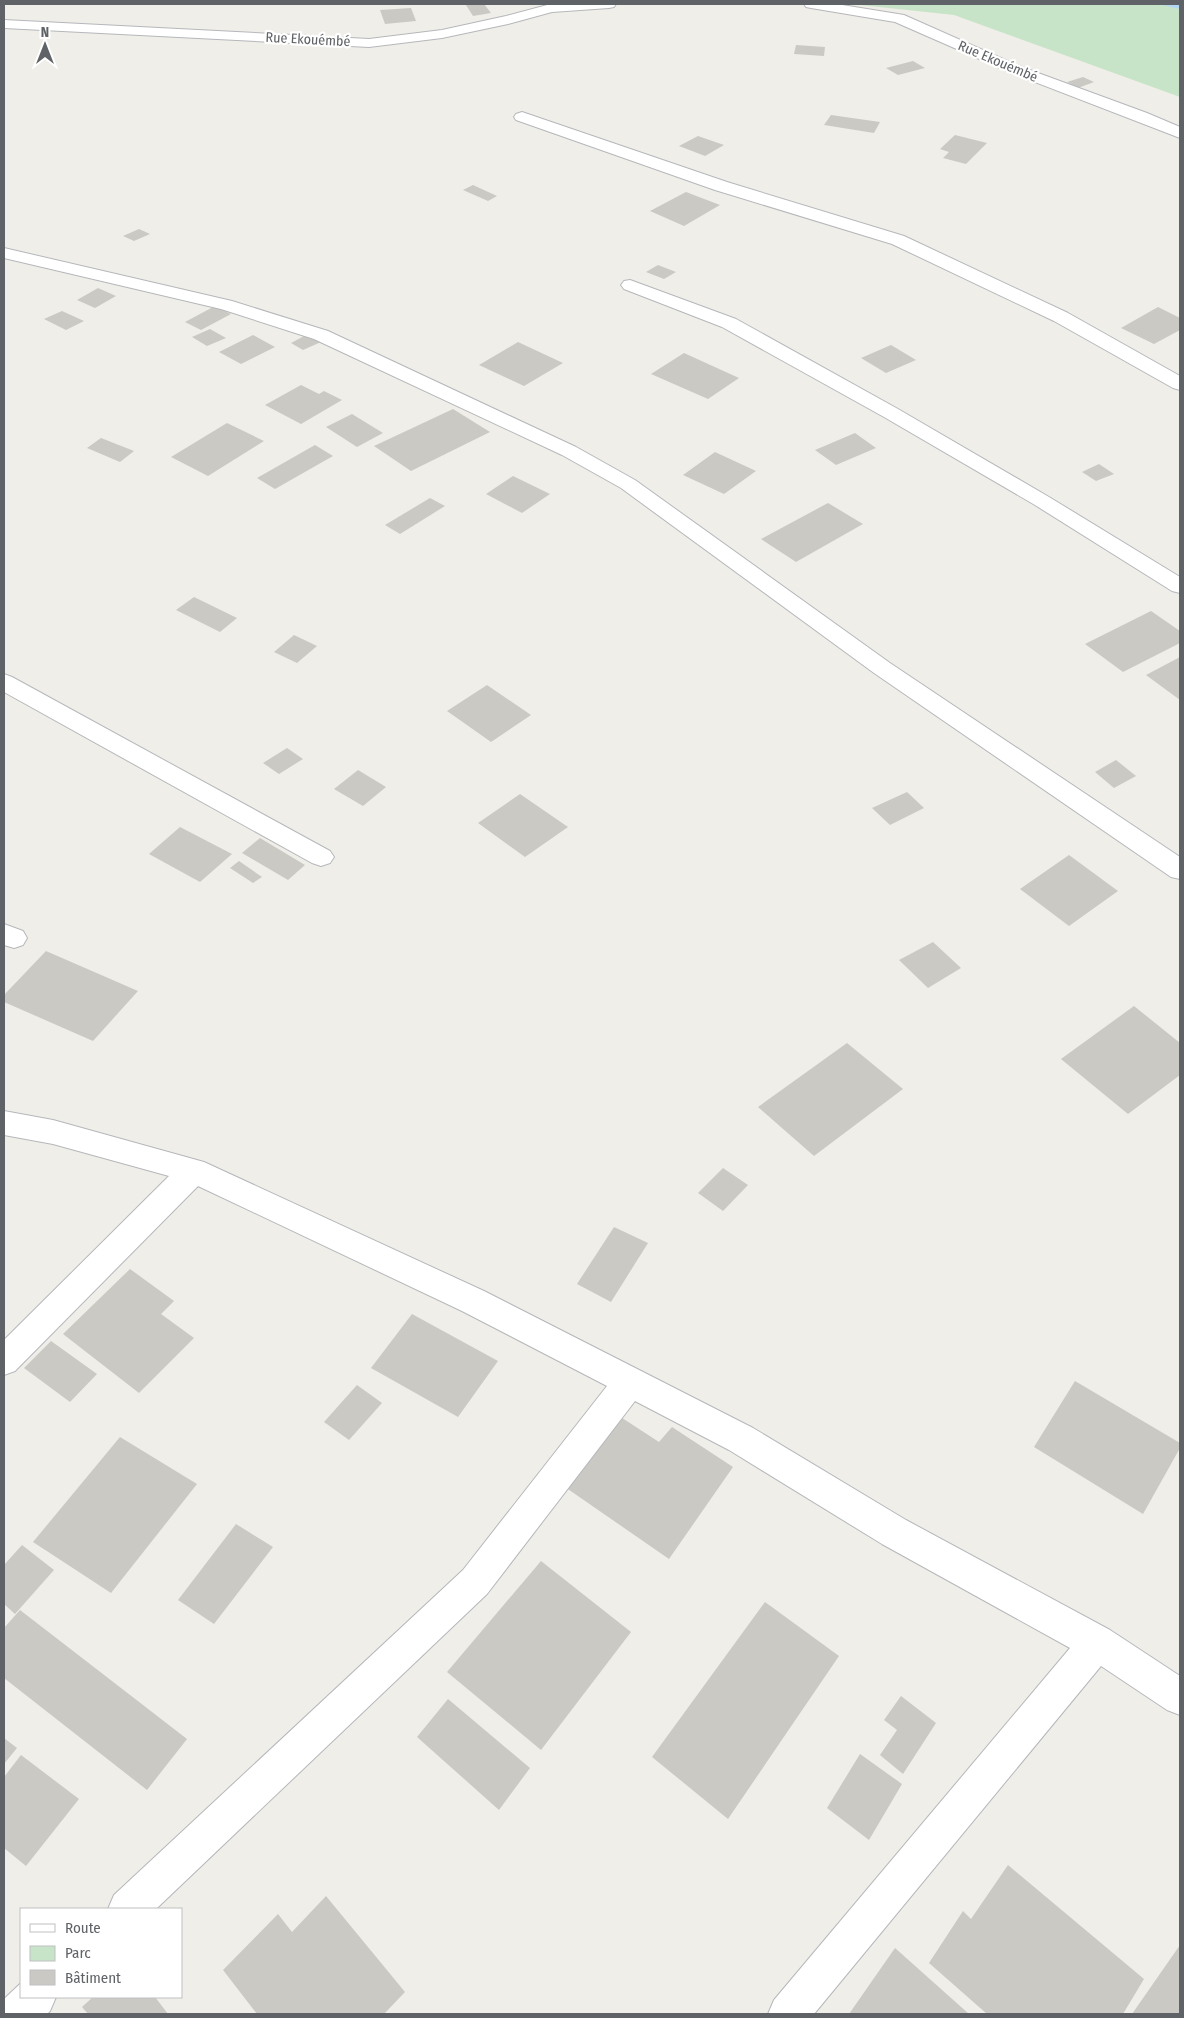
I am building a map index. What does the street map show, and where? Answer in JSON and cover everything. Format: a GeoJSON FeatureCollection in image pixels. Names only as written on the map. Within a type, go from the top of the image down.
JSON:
{"type":"FeatureCollection","features":[{"type":"Feature","properties":{"kind":"street","name":"Rue Ekouémbé"},"geometry":{"type":"LineString","coordinates":[[4,24],[369,42],[442,34],[508,20],[551,8],[609,4]]}},
{"type":"Feature","properties":{"kind":"street","name":"Rue Ekouémbé"},"geometry":{"type":"LineString","coordinates":[[811,4],[898,18],[1014,69],[1141,116],[1180,133]]}},
{"type":"Feature","properties":{"kind":"street"},"geometry":{"type":"LineString","coordinates":[[898,18],[913,8]]}},
{"type":"Feature","properties":{"kind":"street"},"geometry":{"type":"LineString","coordinates":[[522,117],[721,186],[898,240],[1061,317],[1180,384]]}},
{"type":"Feature","properties":{"kind":"street"},"geometry":{"type":"LineString","coordinates":[[4,253],[226,305],[321,335],[570,452],[628,484],[882,668],[1180,870]]}},
{"type":"Feature","properties":{"kind":"street"},"geometry":{"type":"LineString","coordinates":[[630,285],[693,308],[737,328],[891,413],[1050,506],[1180,586]]}},
{"type":"Feature","properties":{"kind":"street"},"geometry":{"type":"LineString","coordinates":[[4,682],[321,857]]}},
{"type":"Feature","properties":{"kind":"street"},"geometry":{"type":"LineString","coordinates":[[4,1123],[53,1132],[194,1171],[356,1244],[455,1292],[741,1439],[894,1532],[1097,1643],[1180,1696]]}},
{"type":"Feature","properties":{"kind":"street"},"geometry":{"type":"LineString","coordinates":[[4,1361],[194,1171]]}},
{"type":"Feature","properties":{"kind":"street"},"geometry":{"type":"LineString","coordinates":[[129,1908],[475,1582],[630,1382]]}},
{"type":"Feature","properties":{"kind":"street"},"geometry":{"type":"LineString","coordinates":[[788,2014],[1097,1643]]}},
{"type":"Feature","properties":{"kind":"street"},"geometry":{"type":"LineString","coordinates":[[17,2014],[35,1998]]}},
{"type":"Feature","properties":{"kind":"green space"},"geometry":{"type":"Polygon","coordinates":[[[851,4],[1180,4],[1180,97],[954,15],[851,4]]]}},
{"type":"Feature","properties":{"kind":"building"},"geometry":{"type":"Polygon","coordinates":[[[484,4],[491,13],[473,16],[466,5],[484,4]]]}},
{"type":"Feature","properties":{"kind":"building"},"geometry":{"type":"Polygon","coordinates":[[[411,8],[416,21],[385,24],[380,10],[411,8]]]}},
{"type":"Feature","properties":{"kind":"building"},"geometry":{"type":"Polygon","coordinates":[[[796,45],[825,47],[824,56],[794,54],[796,45]]]}},
{"type":"Feature","properties":{"kind":"building"},"geometry":{"type":"Polygon","coordinates":[[[913,61],[925,68],[898,75],[886,68],[913,61]]]}},
{"type":"Feature","properties":{"kind":"building"},"geometry":{"type":"Polygon","coordinates":[[[1083,77],[1094,82],[1078,88],[1067,82],[1083,77]]]}},
{"type":"Feature","properties":{"kind":"building"},"geometry":{"type":"Polygon","coordinates":[[[831,115],[880,122],[874,133],[824,125],[831,115]]]}},
{"type":"Feature","properties":{"kind":"building"},"geometry":{"type":"Polygon","coordinates":[[[955,135],[987,143],[966,164],[943,158],[949,152],[940,149],[955,135]]]}},
{"type":"Feature","properties":{"kind":"building"},"geometry":{"type":"Polygon","coordinates":[[[698,136],[724,145],[705,156],[679,146],[698,136]]]}},
{"type":"Feature","properties":{"kind":"building"},"geometry":{"type":"Polygon","coordinates":[[[473,185],[497,196],[488,201],[463,190],[473,185]]]}},
{"type":"Feature","properties":{"kind":"building"},"geometry":{"type":"Polygon","coordinates":[[[686,192],[720,205],[684,226],[650,211],[686,192]]]}},
{"type":"Feature","properties":{"kind":"building"},"geometry":{"type":"Polygon","coordinates":[[[139,229],[150,234],[134,241],[123,236],[139,229]]]}},
{"type":"Feature","properties":{"kind":"building"},"geometry":{"type":"Polygon","coordinates":[[[658,265],[676,272],[664,279],[646,272],[658,265]]]}},
{"type":"Feature","properties":{"kind":"building"},"geometry":{"type":"Polygon","coordinates":[[[98,288],[116,296],[95,308],[77,300],[98,288]]]}},
{"type":"Feature","properties":{"kind":"building"},"geometry":{"type":"Polygon","coordinates":[[[215,306],[231,314],[201,330],[185,322],[215,306]]]}},
{"type":"Feature","properties":{"kind":"building"},"geometry":{"type":"Polygon","coordinates":[[[1158,307],[1180,318],[1180,330],[1154,344],[1121,328],[1158,307]]]}},
{"type":"Feature","properties":{"kind":"building"},"geometry":{"type":"Polygon","coordinates":[[[62,311],[84,321],[66,330],[44,319],[62,311]]]}},
{"type":"Feature","properties":{"kind":"building"},"geometry":{"type":"Polygon","coordinates":[[[210,329],[226,338],[207,346],[192,337],[210,329]]]}},
{"type":"Feature","properties":{"kind":"building"},"geometry":{"type":"Polygon","coordinates":[[[308,334],[321,342],[303,350],[291,343],[308,334]]]}},
{"type":"Feature","properties":{"kind":"building"},"geometry":{"type":"Polygon","coordinates":[[[253,335],[275,347],[241,364],[219,352],[253,335]]]}},
{"type":"Feature","properties":{"kind":"building"},"geometry":{"type":"Polygon","coordinates":[[[518,342],[563,363],[524,386],[479,365],[518,342]]]}},
{"type":"Feature","properties":{"kind":"building"},"geometry":{"type":"Polygon","coordinates":[[[891,345],[916,360],[886,373],[861,358],[891,345]]]}},
{"type":"Feature","properties":{"kind":"building"},"geometry":{"type":"Polygon","coordinates":[[[684,353],[739,378],[708,399],[651,374],[684,353]]]}},
{"type":"Feature","properties":{"kind":"building"},"geometry":{"type":"Polygon","coordinates":[[[301,385],[319,394],[324,391],[342,400],[301,424],[265,405],[301,385]]]}},
{"type":"Feature","properties":{"kind":"building"},"geometry":{"type":"Polygon","coordinates":[[[453,409],[490,432],[411,471],[374,446],[453,409]]]}},
{"type":"Feature","properties":{"kind":"building"},"geometry":{"type":"Polygon","coordinates":[[[352,414],[383,433],[357,447],[326,427],[352,414]]]}},
{"type":"Feature","properties":{"kind":"building"},"geometry":{"type":"Polygon","coordinates":[[[227,423],[264,441],[208,476],[171,457],[227,423]]]}},
{"type":"Feature","properties":{"kind":"building"},"geometry":{"type":"Polygon","coordinates":[[[855,433],[876,448],[836,465],[815,450],[855,433]]]}},
{"type":"Feature","properties":{"kind":"building"},"geometry":{"type":"Polygon","coordinates":[[[101,438],[134,451],[120,462],[87,448],[101,438]]]}},
{"type":"Feature","properties":{"kind":"building"},"geometry":{"type":"Polygon","coordinates":[[[315,445],[333,456],[275,489],[257,478],[315,445]]]}},
{"type":"Feature","properties":{"kind":"building"},"geometry":{"type":"Polygon","coordinates":[[[715,452],[756,471],[724,494],[683,475],[715,452]]]}},
{"type":"Feature","properties":{"kind":"building"},"geometry":{"type":"Polygon","coordinates":[[[1099,464],[1114,474],[1096,481],[1082,472],[1099,464]]]}},
{"type":"Feature","properties":{"kind":"building"},"geometry":{"type":"Polygon","coordinates":[[[513,476],[550,494],[522,513],[486,494],[513,476]]]}},
{"type":"Feature","properties":{"kind":"building"},"geometry":{"type":"Polygon","coordinates":[[[430,498],[445,506],[400,534],[385,525],[430,498]]]}},
{"type":"Feature","properties":{"kind":"building"},"geometry":{"type":"Polygon","coordinates":[[[828,503],[863,524],[796,562],[761,539],[828,503]]]}},
{"type":"Feature","properties":{"kind":"building"},"geometry":{"type":"Polygon","coordinates":[[[194,597],[237,618],[220,632],[176,610],[194,597]]]}},
{"type":"Feature","properties":{"kind":"building"},"geometry":{"type":"Polygon","coordinates":[[[1151,611],[1180,631],[1180,643],[1123,672],[1085,644],[1151,611]]]}},
{"type":"Feature","properties":{"kind":"building"},"geometry":{"type":"Polygon","coordinates":[[[294,635],[317,646],[297,663],[274,652],[294,635]]]}},
{"type":"Feature","properties":{"kind":"building"},"geometry":{"type":"Polygon","coordinates":[[[1180,657],[1180,700],[1146,675],[1180,657]]]}},
{"type":"Feature","properties":{"kind":"building"},"geometry":{"type":"Polygon","coordinates":[[[487,685],[531,715],[491,742],[447,711],[487,685]]]}},
{"type":"Feature","properties":{"kind":"building"},"geometry":{"type":"Polygon","coordinates":[[[287,748],[303,759],[279,774],[263,763],[287,748]]]}},
{"type":"Feature","properties":{"kind":"building"},"geometry":{"type":"Polygon","coordinates":[[[1116,760],[1136,776],[1114,788],[1095,772],[1116,760]]]}},
{"type":"Feature","properties":{"kind":"building"},"geometry":{"type":"Polygon","coordinates":[[[358,770],[386,787],[363,806],[334,789],[358,770]]]}},
{"type":"Feature","properties":{"kind":"building"},"geometry":{"type":"Polygon","coordinates":[[[907,792],[924,808],[890,825],[872,808],[907,792]]]}},
{"type":"Feature","properties":{"kind":"building"},"geometry":{"type":"Polygon","coordinates":[[[520,794],[568,827],[525,857],[478,823],[520,794]]]}},
{"type":"Feature","properties":{"kind":"building"},"geometry":{"type":"Polygon","coordinates":[[[180,827],[232,854],[200,882],[149,854],[180,827]]]}},
{"type":"Feature","properties":{"kind":"building"},"geometry":{"type":"Polygon","coordinates":[[[260,838],[305,865],[288,880],[242,853],[260,838]]]}},
{"type":"Feature","properties":{"kind":"building"},"geometry":{"type":"Polygon","coordinates":[[[1069,855],[1118,891],[1069,926],[1020,889],[1069,855]]]}},
{"type":"Feature","properties":{"kind":"building"},"geometry":{"type":"Polygon","coordinates":[[[239,861],[262,877],[253,883],[230,868],[239,861]]]}},
{"type":"Feature","properties":{"kind":"building"},"geometry":{"type":"Polygon","coordinates":[[[933,942],[961,968],[928,988],[899,960],[933,942]]]}},
{"type":"Feature","properties":{"kind":"building"},"geometry":{"type":"Polygon","coordinates":[[[46,951],[138,991],[93,1041],[4,1002],[4,995],[46,951]]]}},
{"type":"Feature","properties":{"kind":"building"},"geometry":{"type":"Polygon","coordinates":[[[1134,1006],[1180,1043],[1180,1075],[1128,1114],[1061,1059],[1134,1006]]]}},
{"type":"Feature","properties":{"kind":"building"},"geometry":{"type":"Polygon","coordinates":[[[847,1043],[903,1089],[814,1156],[758,1107],[847,1043]]]}},
{"type":"Feature","properties":{"kind":"building"},"geometry":{"type":"Polygon","coordinates":[[[723,1168],[748,1185],[723,1211],[698,1193],[723,1168]]]}},
{"type":"Feature","properties":{"kind":"building"},"geometry":{"type":"Polygon","coordinates":[[[614,1227],[648,1243],[611,1302],[577,1284],[614,1227]]]}},
{"type":"Feature","properties":{"kind":"building"},"geometry":{"type":"Polygon","coordinates":[[[130,1269],[174,1301],[161,1314],[194,1338],[139,1393],[63,1334],[130,1269]]]}},
{"type":"Feature","properties":{"kind":"building"},"geometry":{"type":"Polygon","coordinates":[[[412,1314],[498,1361],[458,1417],[371,1368],[412,1314]]]}},
{"type":"Feature","properties":{"kind":"building"},"geometry":{"type":"Polygon","coordinates":[[[51,1341],[97,1374],[70,1402],[24,1368],[51,1341]]]}},
{"type":"Feature","properties":{"kind":"building"},"geometry":{"type":"Polygon","coordinates":[[[1075,1381],[1180,1443],[1180,1448],[1143,1514],[1034,1447],[1075,1381]]]}},
{"type":"Feature","properties":{"kind":"building"},"geometry":{"type":"Polygon","coordinates":[[[357,1385],[382,1403],[349,1440],[324,1422],[357,1385]]]}},
{"type":"Feature","properties":{"kind":"building"},"geometry":{"type":"Polygon","coordinates":[[[616,1414],[659,1442],[672,1427],[733,1467],[669,1559],[562,1485],[616,1414]]]}},
{"type":"Feature","properties":{"kind":"building"},"geometry":{"type":"Polygon","coordinates":[[[120,1437],[197,1484],[111,1593],[33,1542],[120,1437]]]}},
{"type":"Feature","properties":{"kind":"building"},"geometry":{"type":"Polygon","coordinates":[[[236,1524],[273,1547],[214,1624],[178,1600],[236,1524]]]}},
{"type":"Feature","properties":{"kind":"building"},"geometry":{"type":"Polygon","coordinates":[[[22,1545],[54,1570],[15,1614],[4,1604],[4,1565],[22,1545]]]}},
{"type":"Feature","properties":{"kind":"building"},"geometry":{"type":"Polygon","coordinates":[[[541,1561],[631,1632],[541,1750],[447,1672],[541,1561]]]}},
{"type":"Feature","properties":{"kind":"building"},"geometry":{"type":"Polygon","coordinates":[[[765,1602],[839,1656],[728,1819],[652,1757],[765,1602]]]}},
{"type":"Feature","properties":{"kind":"building"},"geometry":{"type":"Polygon","coordinates":[[[20,1610],[187,1739],[147,1790],[4,1678],[4,1628],[20,1610]]]}},
{"type":"Feature","properties":{"kind":"building"},"geometry":{"type":"Polygon","coordinates":[[[901,1696],[936,1723],[903,1774],[880,1755],[897,1730],[884,1720],[901,1696]]]}},
{"type":"Feature","properties":{"kind":"building"},"geometry":{"type":"Polygon","coordinates":[[[448,1699],[530,1768],[499,1810],[417,1737],[448,1699]]]}},
{"type":"Feature","properties":{"kind":"building"},"geometry":{"type":"Polygon","coordinates":[[[4,1738],[17,1748],[4,1764],[4,1738]]]}},
{"type":"Feature","properties":{"kind":"building"},"geometry":{"type":"Polygon","coordinates":[[[860,1754],[902,1784],[869,1840],[827,1808],[860,1754]]]}},
{"type":"Feature","properties":{"kind":"building"},"geometry":{"type":"Polygon","coordinates":[[[21,1755],[79,1799],[26,1866],[4,1848],[4,1777],[21,1755]]]}},
{"type":"Feature","properties":{"kind":"building"},"geometry":{"type":"Polygon","coordinates":[[[1008,1865],[1144,1979],[1123,2014],[987,2014],[929,1963],[963,1911],[971,1919],[1008,1865]]]}},
{"type":"Feature","properties":{"kind":"building"},"geometry":{"type":"Polygon","coordinates":[[[326,1896],[405,1992],[384,2014],[257,2014],[223,1970],[278,1914],[292,1932],[326,1896]]]}},
{"type":"Feature","properties":{"kind":"building"},"geometry":{"type":"Polygon","coordinates":[[[1180,1945],[1180,2014],[1132,2014],[1180,1945]]]}},
{"type":"Feature","properties":{"kind":"building"},"geometry":{"type":"Polygon","coordinates":[[[895,1948],[969,2014],[849,2014],[895,1948]]]}},
{"type":"Feature","properties":{"kind":"building"},"geometry":{"type":"Polygon","coordinates":[[[92,1998],[156,1998],[168,2014],[88,2014],[82,2007],[92,1998]]]}},
{"type":"Feature","properties":{"kind":"waterway"},"geometry":{"type":"LineString","coordinates":[[1162,4],[1180,7]]}}]}
